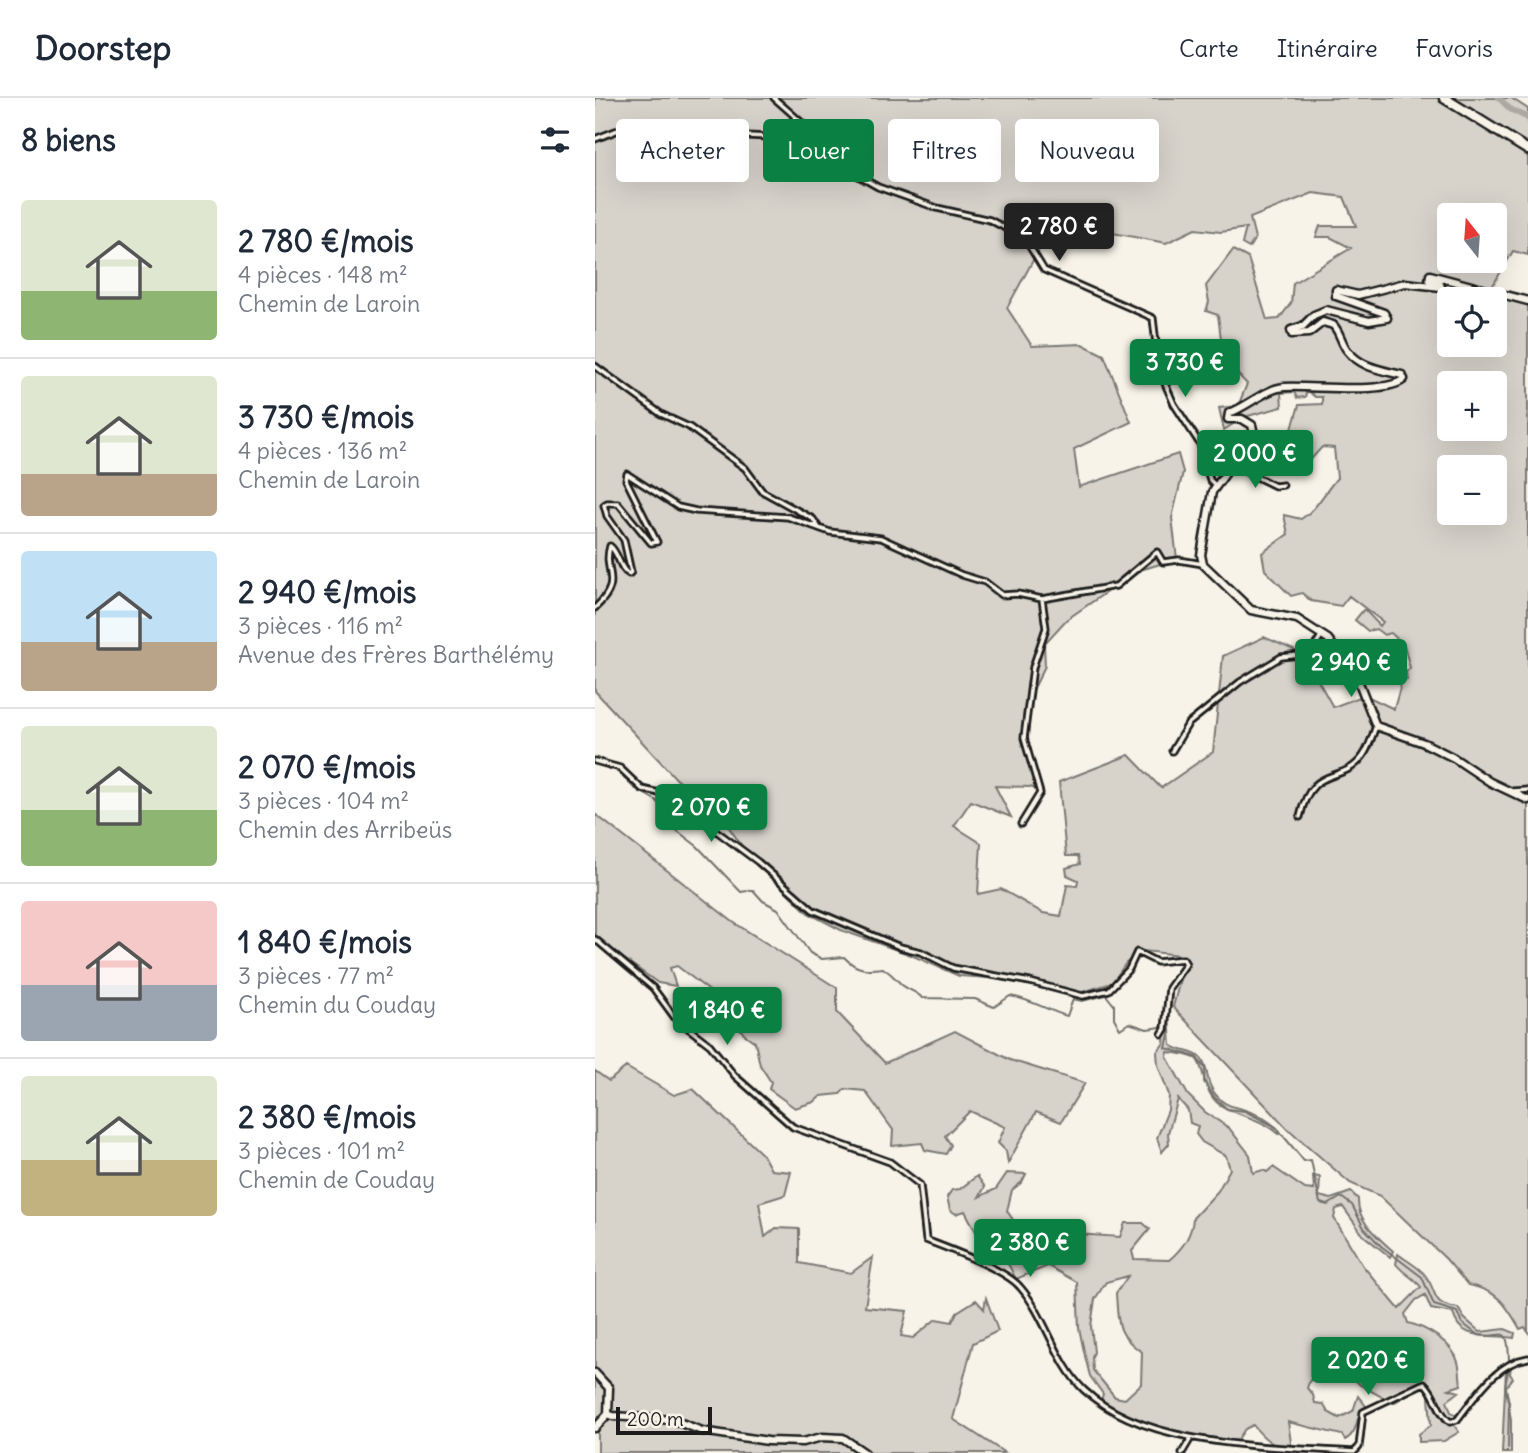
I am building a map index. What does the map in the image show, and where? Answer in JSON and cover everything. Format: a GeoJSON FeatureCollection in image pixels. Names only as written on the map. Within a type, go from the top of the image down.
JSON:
{"type":"FeatureCollection","features":[{"type":"Feature","properties":{"kind":"main road"},"geometry":{"type":"LineString","coordinates":[[1444,98],[1528,150]]}},
{"type":"Feature","properties":{"kind":"street"},"geometry":{"type":"LineString","coordinates":[[774,98],[808,128],[830,160],[878,187],[937,208],[971,215],[1010,230],[1027,242],[1044,270],[1153,318],[1159,370],[1174,404],[1200,444],[1210,480],[1215,485]]}},
{"type":"Feature","properties":{"kind":"street"},"geometry":{"type":"LineString","coordinates":[[595,139],[631,125],[653,126],[681,133],[769,137],[785,129],[795,118]]}},
{"type":"Feature","properties":{"kind":"street"},"geometry":{"type":"LineString","coordinates":[[1300,817],[1311,788],[1323,777],[1343,771],[1362,758],[1376,726],[1358,680],[1333,644],[1297,619],[1251,610],[1203,564],[1201,555],[1215,485],[1232,465],[1254,430],[1247,421],[1230,419],[1227,415],[1276,389],[1382,387],[1399,383],[1403,379],[1402,375],[1377,370],[1348,352],[1336,328],[1327,322],[1318,324],[1309,333],[1292,334],[1291,330],[1303,326],[1314,315],[1326,310],[1369,321],[1387,318],[1384,313],[1336,296],[1336,290],[1358,295],[1398,284],[1441,287],[1429,280],[1430,275],[1528,301]]}},
{"type":"Feature","properties":{"kind":"street"},"geometry":{"type":"LineString","coordinates":[[595,366],[661,414],[689,426],[745,468],[762,491],[813,519],[820,528]]}},
{"type":"Feature","properties":{"kind":"street"},"geometry":{"type":"LineString","coordinates":[[1232,465],[1275,486],[1283,485]]}},
{"type":"Feature","properties":{"kind":"street"},"geometry":{"type":"LineString","coordinates":[[595,608],[608,596],[611,584],[610,546],[616,552],[623,570],[629,574],[631,572],[624,540],[607,516],[604,505],[618,503],[651,542],[657,542],[626,480],[627,474],[678,507],[722,514],[788,517],[830,532],[881,538],[962,575],[985,582],[996,593],[1042,599],[1116,586],[1157,552],[1163,562],[1179,560],[1203,564]]}},
{"type":"Feature","properties":{"kind":"street"},"geometry":{"type":"LineString","coordinates":[[1021,824],[1040,793],[1024,738],[1033,667],[1046,628],[1042,599]]}},
{"type":"Feature","properties":{"kind":"street"},"geometry":{"type":"LineString","coordinates":[[1172,751],[1188,724],[1240,682],[1281,657],[1310,654],[1322,634]]}},
{"type":"Feature","properties":{"kind":"street"},"geometry":{"type":"LineString","coordinates":[[1376,726],[1454,758],[1490,782],[1528,800]]}},
{"type":"Feature","properties":{"kind":"street"},"geometry":{"type":"LineString","coordinates":[[595,761],[620,768],[642,789],[668,795],[758,862],[813,910],[831,920],[921,952],[953,968],[1030,982],[1083,996],[1109,990],[1129,969],[1137,952],[1157,962],[1183,959],[1186,964],[1169,988],[1165,1029],[1162,1034]]}},
{"type":"Feature","properties":{"kind":"street"},"geometry":{"type":"LineString","coordinates":[[1511,792],[1528,790]]}},
{"type":"Feature","properties":{"kind":"street"},"geometry":{"type":"LineString","coordinates":[[595,939],[653,988],[675,1018],[710,1045],[735,1076],[793,1127],[890,1162],[920,1185],[926,1240],[974,1258],[1019,1285],[1067,1369],[1083,1389],[1103,1405],[1133,1421],[1191,1438],[1354,1452],[1359,1447],[1363,1412],[1424,1383],[1429,1387],[1445,1418],[1450,1422],[1457,1420],[1477,1394],[1507,1363],[1528,1358]]}},
{"type":"Feature","properties":{"kind":"street"},"geometry":{"type":"LineString","coordinates":[[595,1373],[610,1392],[608,1414],[595,1428]]}},
{"type":"Feature","properties":{"kind":"street"},"geometry":{"type":"LineString","coordinates":[[608,1414],[673,1420],[702,1431],[768,1441],[803,1442],[832,1437],[852,1443],[865,1453]]}},
{"type":"Feature","properties":{"kind":"street"},"geometry":{"type":"LineString","coordinates":[[1182,1453],[1191,1438]]}},
{"type":"Feature","properties":{"kind":"shaded area"},"geometry":{"type":"Polygon","coordinates":[[[595,98],[1511,98],[1528,109],[1528,255],[1513,251],[1507,261],[1507,203],[1437,203],[1437,273],[1500,273],[1492,287],[1437,287],[1437,357],[1507,357],[1507,299],[1528,305],[1528,1332],[1525,1327],[1520,1329],[1505,1305],[1494,1295],[1468,1285],[1446,1259],[1380,1196],[1350,1183],[1287,1128],[1173,1007],[1184,964],[1179,955],[1144,951],[1126,963],[1112,983],[1082,992],[1067,992],[991,978],[959,976],[911,955],[841,930],[808,913],[747,853],[725,822],[694,798],[595,691],[595,98]],[[1313,193],[1250,218],[1255,238],[1249,248],[1242,244],[1246,228],[1221,232],[1195,229],[1166,243],[1054,222],[1007,308],[1032,346],[1082,344],[1104,355],[1131,422],[1074,449],[1079,487],[1178,454],[1183,472],[1172,518],[1177,559],[1137,571],[1066,620],[1044,644],[1045,666],[1030,696],[1028,742],[1041,787],[1038,790],[1030,787],[995,786],[1011,817],[971,801],[954,826],[981,843],[978,894],[1001,889],[1043,913],[1061,916],[1067,885],[1077,886],[1078,880],[1067,875],[1066,868],[1080,864],[1078,856],[1066,856],[1059,782],[1129,755],[1161,788],[1213,752],[1223,656],[1264,637],[1303,654],[1333,707],[1365,695],[1394,709],[1402,680],[1407,680],[1406,672],[1410,668],[1404,645],[1391,633],[1384,635],[1376,629],[1368,631],[1355,620],[1364,609],[1380,626],[1383,622],[1349,596],[1341,606],[1311,601],[1302,593],[1291,596],[1265,570],[1262,553],[1288,534],[1284,515],[1301,519],[1307,515],[1337,478],[1334,448],[1322,447],[1305,466],[1287,451],[1277,457],[1278,450],[1268,449],[1275,441],[1290,436],[1299,405],[1322,404],[1322,397],[1315,397],[1307,390],[1305,397],[1297,398],[1294,392],[1281,393],[1282,407],[1244,417],[1224,430],[1219,408],[1238,406],[1247,384],[1228,364],[1229,347],[1194,345],[1221,339],[1218,315],[1206,311],[1209,302],[1206,286],[1233,250],[1248,258],[1267,320],[1279,319],[1291,303],[1293,283],[1351,248],[1330,237],[1316,237],[1320,226],[1356,226],[1344,197],[1313,193]]]}},
{"type":"Feature","properties":{"kind":"shaded area"},"geometry":{"type":"Polygon","coordinates":[[[595,814],[733,922],[837,988],[837,1012],[885,1063],[955,1031],[1010,1060],[1085,1083],[1061,1122],[1036,1112],[1008,1163],[1006,1151],[998,1143],[1005,1127],[970,1111],[945,1136],[951,1145],[946,1154],[925,1150],[922,1143],[892,1146],[893,1130],[865,1091],[845,1089],[840,1094],[821,1096],[814,1102],[795,1108],[769,1089],[771,1082],[760,1065],[755,1042],[744,1034],[716,996],[677,966],[670,968],[676,986],[658,983],[595,938],[595,814]]]}},
{"type":"Feature","properties":{"kind":"shaded area"},"geometry":{"type":"Polygon","coordinates":[[[1169,1015],[1171,1045],[1201,1058],[1216,1095],[1227,1104],[1263,1118],[1280,1131],[1279,1134],[1265,1124],[1220,1105],[1209,1093],[1198,1061],[1189,1056],[1168,1052],[1167,1057],[1188,1095],[1205,1112],[1229,1128],[1250,1155],[1253,1173],[1263,1170],[1267,1172],[1273,1167],[1305,1189],[1314,1190],[1313,1176],[1320,1177],[1319,1196],[1331,1199],[1351,1192],[1358,1199],[1365,1222],[1393,1251],[1390,1257],[1363,1235],[1343,1207],[1336,1209],[1334,1218],[1363,1266],[1399,1309],[1421,1287],[1396,1264],[1398,1254],[1422,1272],[1439,1301],[1458,1308],[1464,1318],[1480,1332],[1505,1329],[1515,1333],[1514,1338],[1469,1333],[1462,1329],[1453,1313],[1431,1309],[1425,1295],[1416,1300],[1405,1314],[1408,1323],[1438,1337],[1455,1355],[1461,1385],[1449,1389],[1459,1392],[1447,1401],[1451,1412],[1456,1415],[1454,1425],[1459,1432],[1444,1441],[1419,1442],[1419,1434],[1431,1425],[1428,1383],[1393,1403],[1360,1385],[1352,1377],[1310,1380],[1307,1388],[1315,1403],[1323,1404],[1328,1412],[1339,1418],[1353,1411],[1358,1396],[1366,1406],[1350,1437],[1345,1440],[1342,1435],[1288,1422],[1292,1450],[1270,1442],[1253,1425],[1245,1429],[1234,1445],[1187,1440],[1100,1404],[1103,1394],[1090,1376],[1079,1328],[1077,1282],[1048,1266],[1016,1279],[1006,1260],[1004,1245],[981,1241],[965,1211],[956,1214],[950,1210],[947,1197],[952,1190],[960,1189],[977,1176],[985,1187],[979,1197],[996,1189],[1007,1173],[1026,1174],[1022,1182],[1012,1190],[1007,1211],[1016,1224],[1036,1230],[1042,1225],[1058,1233],[1057,1241],[1076,1234],[1120,1237],[1125,1223],[1143,1223],[1150,1229],[1132,1251],[1134,1259],[1169,1260],[1185,1241],[1193,1218],[1218,1191],[1230,1169],[1226,1156],[1202,1142],[1196,1134],[1198,1126],[1190,1123],[1188,1110],[1178,1099],[1168,1133],[1169,1144],[1162,1152],[1157,1138],[1168,1110],[1169,1095],[1158,1065],[1157,1052],[1164,1043],[1166,1016],[1169,1015]],[[1128,1276],[1106,1282],[1095,1299],[1091,1326],[1093,1370],[1115,1397],[1125,1399],[1141,1384],[1142,1352],[1123,1334],[1117,1312],[1116,1293],[1128,1276]]]}},
{"type":"Feature","properties":{"kind":"shaded area"},"geometry":{"type":"Polygon","coordinates":[[[626,1067],[674,1095],[693,1089],[763,1155],[771,1170],[791,1172],[785,1195],[759,1203],[765,1237],[776,1228],[799,1229],[799,1263],[851,1273],[873,1257],[865,1307],[907,1311],[901,1336],[913,1338],[936,1319],[952,1322],[957,1312],[976,1300],[984,1309],[986,1298],[998,1331],[973,1343],[953,1419],[1005,1453],[598,1453],[598,1431],[595,1429],[595,1071],[609,1081],[626,1067]]]}},
{"type":"Feature","properties":{"kind":"shaded area"},"geometry":{"type":"Polygon","coordinates":[[[1511,1365],[1510,1374],[1513,1378],[1506,1387],[1511,1420],[1511,1453],[1502,1453],[1506,1368],[1511,1365]]]}},
{"type":"Feature","properties":{"kind":"waterway"},"geometry":{"type":"LineString","coordinates":[[1499,98],[1510,109],[1528,118]]}},
{"type":"Feature","properties":{"kind":"waterway"},"geometry":{"type":"LineString","coordinates":[[595,764],[616,769],[634,788],[657,801],[666,812],[671,826],[697,846],[741,892],[753,890],[763,901],[778,909],[810,953],[822,959],[844,957],[853,965],[862,968],[883,968],[922,998],[975,999],[994,1007],[1010,996],[1067,1016],[1073,999],[1082,1001],[1106,995],[1114,1005],[1114,1018],[1120,1029],[1129,1023],[1147,1029],[1168,1026],[1170,1029],[1166,1048],[1196,1057],[1205,1068],[1204,1082],[1215,1098],[1227,1109],[1245,1111],[1276,1127],[1304,1161],[1311,1160],[1320,1203],[1328,1205],[1341,1197],[1352,1205],[1364,1228],[1381,1246],[1422,1277],[1434,1305],[1457,1312],[1462,1323],[1478,1335],[1505,1336],[1509,1361]]}},
{"type":"Feature","properties":{"kind":"waterway"},"geometry":{"type":"LineString","coordinates":[[1508,1448],[1509,1402],[1505,1386],[1509,1367]]}}]}
